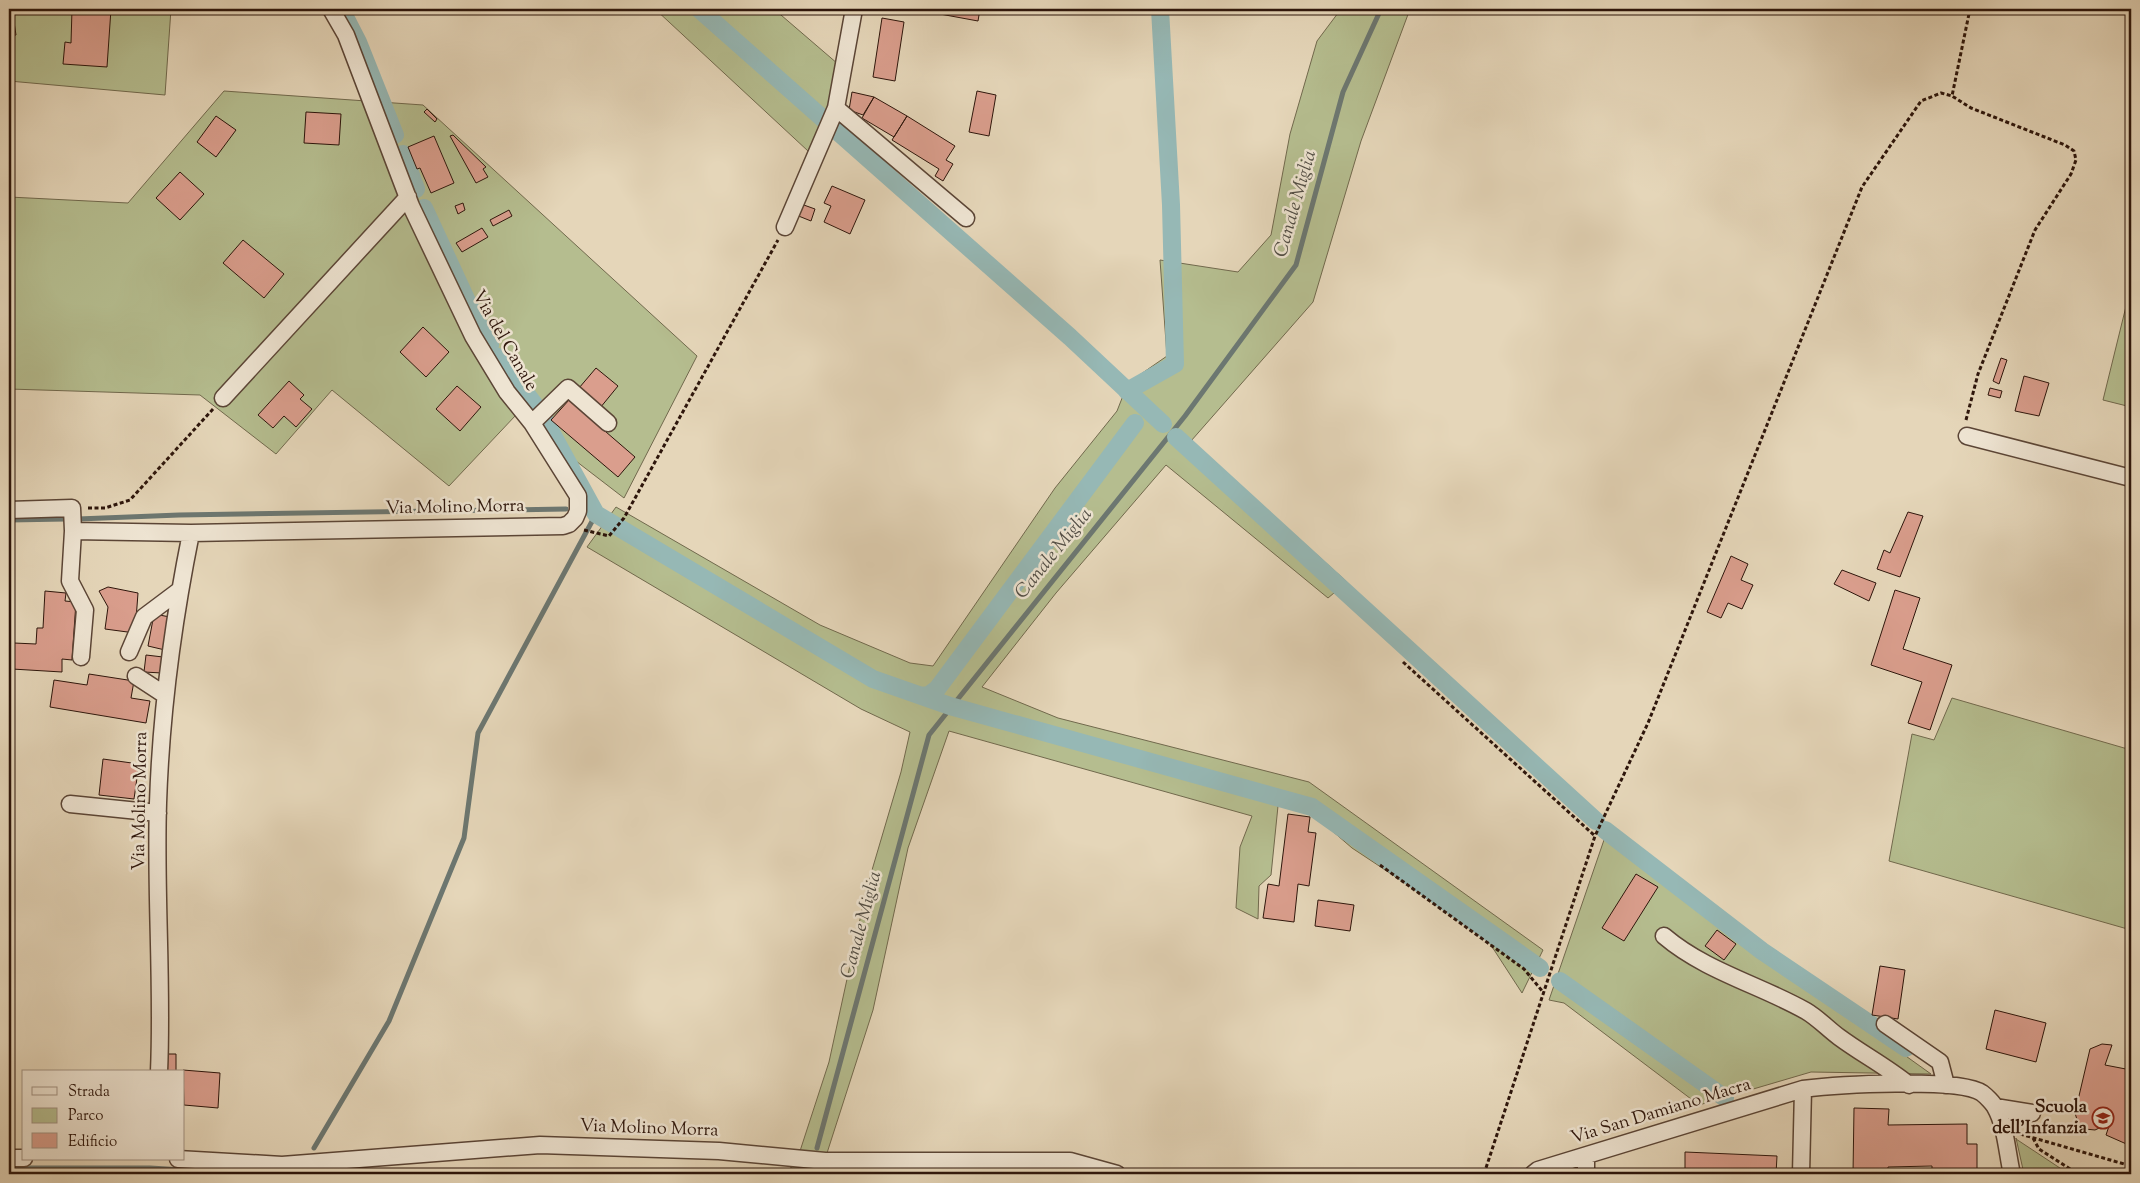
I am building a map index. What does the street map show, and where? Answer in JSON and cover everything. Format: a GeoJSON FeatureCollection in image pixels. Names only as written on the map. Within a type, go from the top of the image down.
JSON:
{"type":"FeatureCollection","features":[{"type":"Feature","properties":{"kind":"street","name":"Via del Canale"},"geometry":{"type":"LineString","coordinates":[[331,9],[346,35],[408,197],[473,336],[508,392],[532,423],[578,496]]}},
{"type":"Feature","properties":{"kind":"street"},"geometry":{"type":"LineString","coordinates":[[785,227],[834,112],[854,9]]}},
{"type":"Feature","properties":{"kind":"street"},"geometry":{"type":"LineString","coordinates":[[834,112],[966,218]]}},
{"type":"Feature","properties":{"kind":"street"},"geometry":{"type":"LineString","coordinates":[[223,398],[408,197]]}},
{"type":"Feature","properties":{"kind":"street"},"geometry":{"type":"LineString","coordinates":[[532,423],[568,388],[608,424]]}},
{"type":"Feature","properties":{"kind":"street"},"geometry":{"type":"LineString","coordinates":[[1967,436],[2131,478]]}},
{"type":"Feature","properties":{"kind":"street","name":"Via Molino Morra"},"geometry":{"type":"LineString","coordinates":[[73,531],[190,533],[563,526],[569,524],[575,518],[578,511],[578,496]]}},
{"type":"Feature","properties":{"kind":"street"},"geometry":{"type":"LineString","coordinates":[[9,510],[72,508],[73,531],[70,581],[86,610],[81,657]]}},
{"type":"Feature","properties":{"kind":"street","name":"Via Molino Morra"},"geometry":{"type":"LineString","coordinates":[[159,1070],[158,813],[165,695],[190,533]]}},
{"type":"Feature","properties":{"kind":"street"},"geometry":{"type":"LineString","coordinates":[[129,652],[144,616],[180,590]]}},
{"type":"Feature","properties":{"kind":"street"},"geometry":{"type":"LineString","coordinates":[[136,676],[165,695]]}},
{"type":"Feature","properties":{"kind":"street"},"geometry":{"type":"LineString","coordinates":[[70,804],[158,813]]}},
{"type":"Feature","properties":{"kind":"street"},"geometry":{"type":"LineString","coordinates":[[1664,936],[1675,945],[1725,973],[1807,1012],[1840,1038],[1909,1085]]}},
{"type":"Feature","properties":{"kind":"street"},"geometry":{"type":"LineString","coordinates":[[1885,1024],[1940,1062],[1946,1085]]}},
{"type":"Feature","properties":{"kind":"street","name":"Via San Damiano Macra"},"geometry":{"type":"LineString","coordinates":[[1533,1174],[1538,1170],[1803,1090],[1839,1084],[1958,1085],[1982,1093],[1995,1107]]}},
{"type":"Feature","properties":{"kind":"street"},"geometry":{"type":"LineString","coordinates":[[1801,1174],[1803,1090]]}},
{"type":"Feature","properties":{"kind":"street"},"geometry":{"type":"LineString","coordinates":[[2012,1174],[1995,1107],[2032,1112]]}},
{"type":"Feature","properties":{"kind":"street","name":"Via Molino Morra"},"geometry":{"type":"LineString","coordinates":[[185,1159],[310,1168],[540,1144],[719,1151],[825,1161],[1070,1161],[1117,1174]]}},
{"type":"Feature","properties":{"kind":"street"},"geometry":{"type":"LineString","coordinates":[[1586,1156],[1586,1174]]}},
{"type":"Feature","properties":{"kind":"street"},"geometry":{"type":"LineString","coordinates":[[9,1158],[22,1158]]}},
{"type":"Feature","properties":{"kind":"path"},"geometry":{"type":"LineString","coordinates":[[1952,96],[1970,9]]}},
{"type":"Feature","properties":{"kind":"path"},"geometry":{"type":"LineString","coordinates":[[1484,1174],[1595,836],[1648,723],[1862,186],[1921,102],[1940,93],[1952,96],[1971,108],[2066,144],[2074,151],[2076,160],[2071,174],[2035,230],[1978,374],[1965,423],[1967,436]]}},
{"type":"Feature","properties":{"kind":"path"},"geometry":{"type":"LineString","coordinates":[[594,533],[609,536],[624,518],[785,227]]}},
{"type":"Feature","properties":{"kind":"path"},"geometry":{"type":"LineString","coordinates":[[72,508],[105,508],[130,500],[223,398]]}},
{"type":"Feature","properties":{"kind":"path"},"geometry":{"type":"LineString","coordinates":[[1403,662],[1595,836]]}},
{"type":"Feature","properties":{"kind":"path"},"geometry":{"type":"LineString","coordinates":[[1380,865],[1524,969],[1543,993]]}},
{"type":"Feature","properties":{"kind":"path"},"geometry":{"type":"LineString","coordinates":[[2002,1129],[2131,1166]]}},
{"type":"Feature","properties":{"kind":"path"},"geometry":{"type":"LineString","coordinates":[[2034,1138],[2039,1149],[2078,1174]]}},
{"type":"Feature","properties":{"kind":"green space"},"geometry":{"type":"Polygon","coordinates":[[[9,9],[171,9],[165,95],[9,81],[9,9]]]}},
{"type":"Feature","properties":{"kind":"green space"},"geometry":{"type":"Polygon","coordinates":[[[655,9],[774,9],[838,64],[833,103],[808,151],[655,9]]]}},
{"type":"Feature","properties":{"kind":"green space"},"geometry":{"type":"Polygon","coordinates":[[[1341,9],[1410,9],[1361,141],[1313,302],[1191,441],[1347,582],[1328,598],[1166,465],[1056,593],[982,687],[1058,718],[1309,782],[1543,950],[1522,993],[1485,936],[1352,848],[1308,810],[1278,806],[1271,875],[1259,886],[1258,919],[1236,908],[1240,847],[1252,816],[949,731],[908,848],[873,1010],[827,1153],[800,1151],[829,1062],[867,887],[901,772],[910,732],[861,709],[587,547],[616,507],[820,625],[910,663],[933,666],[1055,488],[1117,411],[1128,383],[1167,356],[1160,260],[1238,272],[1271,235],[1290,134],[1317,41],[1341,9]]]}},
{"type":"Feature","properties":{"kind":"green space"},"geometry":{"type":"Polygon","coordinates":[[[224,91],[423,105],[697,356],[624,498],[516,415],[449,486],[332,390],[276,454],[200,395],[9,389],[9,197],[128,203],[224,91]]]}},
{"type":"Feature","properties":{"kind":"green space"},"geometry":{"type":"Polygon","coordinates":[[[2131,286],[2131,407],[2103,400],[2131,286]]]}},
{"type":"Feature","properties":{"kind":"green space"},"geometry":{"type":"Polygon","coordinates":[[[1952,698],[2131,750],[2131,930],[1889,861],[1912,734],[1934,740],[1952,698]]]}},
{"type":"Feature","properties":{"kind":"green space"},"geometry":{"type":"Polygon","coordinates":[[[1605,837],[1721,924],[1931,1074],[1811,1072],[1699,1105],[1564,1003],[1549,1000],[1605,837]]]}},
{"type":"Feature","properties":{"kind":"green space"},"geometry":{"type":"Polygon","coordinates":[[[2016,1139],[2069,1174],[2024,1174],[2016,1139]]]}},
{"type":"Feature","properties":{"kind":"green space"},"geometry":{"type":"Polygon","coordinates":[[[795,1165],[815,1170],[810,1174],[781,1174],[795,1165]]]}},
{"type":"Feature","properties":{"kind":"building"},"geometry":{"type":"Polygon","coordinates":[[[9,9],[12,9],[16,35],[9,36],[9,9]]]}},
{"type":"Feature","properties":{"kind":"building"},"geometry":{"type":"Polygon","coordinates":[[[72,9],[111,9],[107,67],[63,64],[65,42],[71,43],[72,9]]]}},
{"type":"Feature","properties":{"kind":"building"},"geometry":{"type":"Polygon","coordinates":[[[872,9],[900,9],[900,13],[872,9]]]}},
{"type":"Feature","properties":{"kind":"building"},"geometry":{"type":"Polygon","coordinates":[[[923,9],[980,9],[978,21],[923,9]]]}},
{"type":"Feature","properties":{"kind":"building"},"geometry":{"type":"Polygon","coordinates":[[[882,18],[904,22],[895,81],[873,77],[882,18]]]}},
{"type":"Feature","properties":{"kind":"building"},"geometry":{"type":"Polygon","coordinates":[[[977,91],[996,95],[989,136],[969,132],[977,91]]]}},
{"type":"Feature","properties":{"kind":"building"},"geometry":{"type":"Polygon","coordinates":[[[852,92],[874,97],[863,115],[849,110],[852,92]]]}},
{"type":"Feature","properties":{"kind":"building"},"geometry":{"type":"Polygon","coordinates":[[[874,97],[907,116],[894,137],[862,118],[874,97]]]}},
{"type":"Feature","properties":{"kind":"building"},"geometry":{"type":"Polygon","coordinates":[[[427,109],[437,119],[435,122],[424,112],[427,109]]]}},
{"type":"Feature","properties":{"kind":"building"},"geometry":{"type":"Polygon","coordinates":[[[306,112],[341,114],[339,145],[304,143],[306,112]]]}},
{"type":"Feature","properties":{"kind":"building"},"geometry":{"type":"Polygon","coordinates":[[[216,116],[236,130],[216,157],[197,142],[216,116]]]}},
{"type":"Feature","properties":{"kind":"building"},"geometry":{"type":"Polygon","coordinates":[[[907,116],[955,146],[946,160],[953,164],[943,181],[935,176],[939,169],[892,140],[907,116]]]}},
{"type":"Feature","properties":{"kind":"building"},"geometry":{"type":"Polygon","coordinates":[[[453,135],[486,167],[483,169],[488,177],[476,183],[450,136],[453,135]]]}},
{"type":"Feature","properties":{"kind":"building"},"geometry":{"type":"Polygon","coordinates":[[[434,136],[454,183],[431,193],[420,168],[417,169],[408,147],[434,136]]]}},
{"type":"Feature","properties":{"kind":"building"},"geometry":{"type":"Polygon","coordinates":[[[180,172],[204,194],[180,220],[156,198],[180,172]]]}},
{"type":"Feature","properties":{"kind":"building"},"geometry":{"type":"Polygon","coordinates":[[[832,186],[865,200],[850,234],[824,222],[831,206],[824,203],[832,186]]]}},
{"type":"Feature","properties":{"kind":"building"},"geometry":{"type":"Polygon","coordinates":[[[463,203],[465,210],[458,214],[455,206],[463,203]]]}},
{"type":"Feature","properties":{"kind":"building"},"geometry":{"type":"Polygon","coordinates":[[[801,204],[815,209],[811,221],[796,215],[801,204]]]}},
{"type":"Feature","properties":{"kind":"building"},"geometry":{"type":"Polygon","coordinates":[[[509,210],[512,216],[493,226],[490,220],[509,210]]]}},
{"type":"Feature","properties":{"kind":"building"},"geometry":{"type":"Polygon","coordinates":[[[482,228],[488,237],[462,252],[456,243],[482,228]]]}},
{"type":"Feature","properties":{"kind":"building"},"geometry":{"type":"Polygon","coordinates":[[[243,240],[284,274],[264,298],[223,263],[243,240]]]}},
{"type":"Feature","properties":{"kind":"building"},"geometry":{"type":"Polygon","coordinates":[[[423,327],[449,352],[426,377],[400,352],[423,327]]]}},
{"type":"Feature","properties":{"kind":"building"},"geometry":{"type":"Polygon","coordinates":[[[2001,358],[2007,360],[1999,384],[1993,381],[2001,358]]]}},
{"type":"Feature","properties":{"kind":"building"},"geometry":{"type":"Polygon","coordinates":[[[596,368],[618,386],[600,408],[579,388],[596,368]]]}},
{"type":"Feature","properties":{"kind":"building"},"geometry":{"type":"Polygon","coordinates":[[[2024,376],[2049,383],[2039,416],[2015,411],[2024,376]]]}},
{"type":"Feature","properties":{"kind":"building"},"geometry":{"type":"Polygon","coordinates":[[[289,381],[304,395],[300,399],[312,409],[296,427],[284,416],[273,428],[258,415],[289,381]]]}},
{"type":"Feature","properties":{"kind":"building"},"geometry":{"type":"Polygon","coordinates":[[[457,386],[481,407],[460,431],[436,409],[457,386]]]}},
{"type":"Feature","properties":{"kind":"building"},"geometry":{"type":"Polygon","coordinates":[[[1990,388],[2002,391],[2000,398],[1988,395],[1990,388]]]}},
{"type":"Feature","properties":{"kind":"building"},"geometry":{"type":"Polygon","coordinates":[[[569,400],[635,457],[618,477],[551,420],[569,400]]]}},
{"type":"Feature","properties":{"kind":"building"},"geometry":{"type":"Polygon","coordinates":[[[1908,512],[1923,516],[1900,577],[1877,569],[1884,550],[1890,553],[1908,512]]]}},
{"type":"Feature","properties":{"kind":"building"},"geometry":{"type":"Polygon","coordinates":[[[1731,556],[1748,564],[1741,580],[1753,585],[1742,609],[1728,603],[1721,618],[1707,612],[1731,556]]]}},
{"type":"Feature","properties":{"kind":"building"},"geometry":{"type":"Polygon","coordinates":[[[1842,570],[1876,583],[1869,601],[1834,584],[1842,570]]]}},
{"type":"Feature","properties":{"kind":"building"},"geometry":{"type":"Polygon","coordinates":[[[108,587],[138,593],[135,633],[105,629],[108,607],[99,591],[108,587]]]}},
{"type":"Feature","properties":{"kind":"building"},"geometry":{"type":"Polygon","coordinates":[[[1895,590],[1920,598],[1903,649],[1952,665],[1930,730],[1908,723],[1922,682],[1871,665],[1895,590]]]}},
{"type":"Feature","properties":{"kind":"building"},"geometry":{"type":"Polygon","coordinates":[[[45,591],[66,593],[65,601],[76,602],[72,660],[62,659],[62,672],[12,669],[14,643],[36,644],[37,628],[43,628],[45,591]]]}},
{"type":"Feature","properties":{"kind":"building"},"geometry":{"type":"Polygon","coordinates":[[[154,614],[170,617],[165,650],[148,646],[154,614]]]}},
{"type":"Feature","properties":{"kind":"building"},"geometry":{"type":"Polygon","coordinates":[[[146,655],[163,657],[162,673],[144,672],[146,655]]]}},
{"type":"Feature","properties":{"kind":"building"},"geometry":{"type":"Polygon","coordinates":[[[89,674],[134,681],[131,698],[150,701],[146,723],[50,707],[54,680],[87,685],[89,674]]]}},
{"type":"Feature","properties":{"kind":"building"},"geometry":{"type":"Polygon","coordinates":[[[103,759],[139,764],[134,799],[99,795],[103,759]]]}},
{"type":"Feature","properties":{"kind":"building"},"geometry":{"type":"Polygon","coordinates":[[[1288,814],[1310,817],[1308,832],[1316,833],[1309,886],[1298,884],[1294,922],[1263,918],[1268,884],[1279,886],[1288,814]]]}},
{"type":"Feature","properties":{"kind":"building"},"geometry":{"type":"Polygon","coordinates":[[[1636,874],[1658,887],[1624,941],[1602,928],[1636,874]]]}},
{"type":"Feature","properties":{"kind":"building"},"geometry":{"type":"Polygon","coordinates":[[[1318,900],[1354,905],[1350,931],[1315,926],[1318,900]]]}},
{"type":"Feature","properties":{"kind":"building"},"geometry":{"type":"Polygon","coordinates":[[[1717,930],[1736,944],[1724,960],[1705,946],[1717,930]]]}},
{"type":"Feature","properties":{"kind":"building"},"geometry":{"type":"Polygon","coordinates":[[[1880,966],[1905,970],[1898,1019],[1872,1015],[1880,966]]]}},
{"type":"Feature","properties":{"kind":"building"},"geometry":{"type":"Polygon","coordinates":[[[1995,1010],[2046,1023],[2036,1062],[1986,1049],[1995,1010]]]}},
{"type":"Feature","properties":{"kind":"building"},"geometry":{"type":"Polygon","coordinates":[[[2102,1044],[2112,1045],[2105,1065],[2131,1070],[2131,1146],[2106,1135],[2110,1123],[2095,1130],[2085,1129],[2078,1123],[2075,1113],[2090,1049],[2102,1044]]]}},
{"type":"Feature","properties":{"kind":"building"},"geometry":{"type":"Polygon","coordinates":[[[166,1054],[176,1054],[176,1070],[166,1070],[166,1054]]]}},
{"type":"Feature","properties":{"kind":"building"},"geometry":{"type":"Polygon","coordinates":[[[185,1070],[220,1073],[218,1108],[185,1105],[185,1070]]]}},
{"type":"Feature","properties":{"kind":"building"},"geometry":{"type":"Polygon","coordinates":[[[1854,1108],[1889,1109],[1888,1125],[1967,1124],[1967,1144],[1977,1144],[1977,1174],[1932,1174],[1932,1166],[1888,1167],[1888,1174],[1853,1174],[1854,1108]]]}},
{"type":"Feature","properties":{"kind":"building"},"geometry":{"type":"Polygon","coordinates":[[[1685,1152],[1777,1156],[1776,1174],[1685,1174],[1685,1152]]]}},
{"type":"Feature","properties":{"kind":"waterway"},"geometry":{"type":"LineString","coordinates":[[341,9],[358,42],[395,135]]}},
{"type":"Feature","properties":{"kind":"waterway"},"geometry":{"type":"LineString","coordinates":[[699,9],[1070,337],[1163,424]]}},
{"type":"Feature","properties":{"kind":"waterway"},"geometry":{"type":"LineString","coordinates":[[1127,391],[1175,364],[1171,205],[1160,9]]}},
{"type":"Feature","properties":{"kind":"waterway","name":"Canale Miglia"},"geometry":{"type":"LineString","coordinates":[[817,1148],[929,735],[1185,416],[1296,265],[1343,92],[1381,9]]}},
{"type":"Feature","properties":{"kind":"waterway"},"geometry":{"type":"LineString","coordinates":[[403,154],[416,189]]}},
{"type":"Feature","properties":{"kind":"waterway"},"geometry":{"type":"LineString","coordinates":[[424,208],[473,314],[490,345]]}},
{"type":"Feature","properties":{"kind":"waterway"},"geometry":{"type":"LineString","coordinates":[[498,357],[537,408]]}},
{"type":"Feature","properties":{"kind":"waterway"},"geometry":{"type":"LineString","coordinates":[[545,421],[596,514],[873,679],[950,706],[1312,807],[1540,968]]}},
{"type":"Feature","properties":{"kind":"waterway"},"geometry":{"type":"LineString","coordinates":[[922,696],[929,695],[937,689],[1135,423]]}},
{"type":"Feature","properties":{"kind":"waterway"},"geometry":{"type":"LineString","coordinates":[[1176,437],[1596,821]]}},
{"type":"Feature","properties":{"kind":"waterway"},"geometry":{"type":"LineString","coordinates":[[78,519],[179,515],[566,509]]}},
{"type":"Feature","properties":{"kind":"waterway"},"geometry":{"type":"LineString","coordinates":[[314,1148],[389,1021],[464,838],[478,733],[596,514]]}},
{"type":"Feature","properties":{"kind":"waterway"},"geometry":{"type":"LineString","coordinates":[[9,520],[66,519]]}},
{"type":"Feature","properties":{"kind":"waterway"},"geometry":{"type":"LineString","coordinates":[[1605,830],[1762,951],[1906,1048]]}},
{"type":"Feature","properties":{"kind":"waterway"},"geometry":{"type":"LineString","coordinates":[[1560,981],[1725,1098]]}},
{"type":"Feature","properties":{"kind":"waterway"},"geometry":{"type":"LineString","coordinates":[[9,1168],[150,1168],[250,1174]]}},
{"type":"Feature","properties":{"kind":"waterway","name":"Canale Miglia"},"geometry":{"type":"LineString","coordinates":[[797,1174],[802,1169]]}},
{"type":"Feature","properties":{"kind":"place","name":"Scuola dell'Infanzia"},"geometry":{"type":"Point","coordinates":[2103,1118]}}]}
